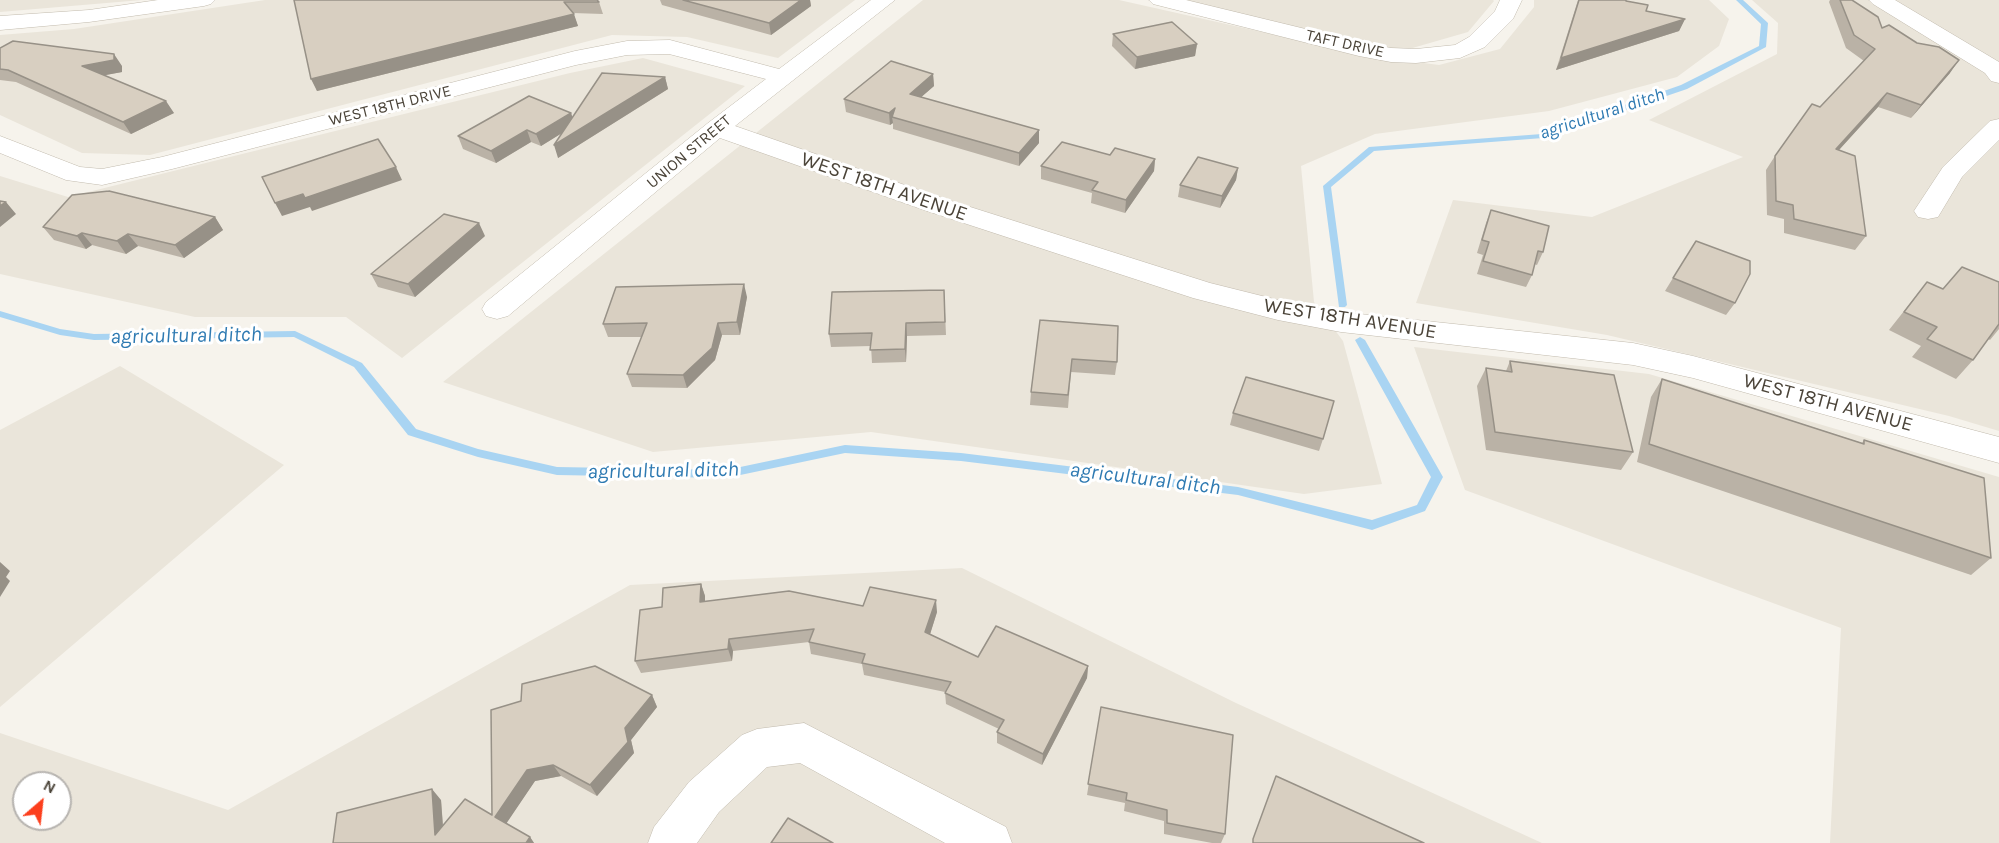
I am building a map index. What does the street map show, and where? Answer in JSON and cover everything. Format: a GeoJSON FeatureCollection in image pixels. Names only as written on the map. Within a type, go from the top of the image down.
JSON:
{"type":"FeatureCollection","features":[{"type":"Feature","properties":{"kind":"street"},"geometry":{"type":"LineString","coordinates":[[0,23],[89,16],[204,0]]}},
{"type":"Feature","properties":{"kind":"street","name":"UNION STREET"},"geometry":{"type":"LineString","coordinates":[[497,309],[717,128],[884,0]]}},
{"type":"Feature","properties":{"kind":"street","name":"TAFT DRIVE"},"geometry":{"type":"LineString","coordinates":[[1160,0],[1359,49],[1390,55],[1416,56],[1460,51],[1477,42],[1504,14],[1511,0]]}},
{"type":"Feature","properties":{"kind":"street"},"geometry":{"type":"LineString","coordinates":[[1880,0],[1994,66]]}},
{"type":"Feature","properties":{"kind":"street","name":"WEST 18TH DRIVE"},"geometry":{"type":"LineString","coordinates":[[0,144],[75,174],[102,177],[163,164],[575,58],[627,48],[670,47],[783,76]]}},
{"type":"Feature","properties":{"kind":"street"},"geometry":{"type":"LineString","coordinates":[[1928,211],[1952,172],[1999,126]]}},
{"type":"Feature","properties":{"kind":"street","name":"WEST 18TH AVENUE"},"geometry":{"type":"LineString","coordinates":[[717,128],[926,201],[1203,291],[1246,302],[1341,322],[1633,354],[1693,367],[1999,450]]}},
{"type":"Feature","properties":{"kind":"street"},"geometry":{"type":"LineString","coordinates":[[670,843],[704,797],[757,749],[804,743],[990,843]]}},
{"type":"Feature","properties":{"kind":"shaded area"},"geometry":{"type":"Polygon","coordinates":[[[0,0],[142,0],[0,12],[0,0]]]}},
{"type":"Feature","properties":{"kind":"shaded area"},"geometry":{"type":"Polygon","coordinates":[[[265,0],[855,0],[778,58],[687,37],[612,35],[150,155],[82,153],[0,115],[0,35],[74,29],[265,0]]]}},
{"type":"Feature","properties":{"kind":"shaded area"},"geometry":{"type":"Polygon","coordinates":[[[923,0],[1119,0],[1369,56],[1439,65],[1500,49],[1534,7],[1534,0],[1709,0],[1729,19],[1719,46],[1677,77],[1549,111],[1375,134],[1301,166],[1314,302],[1343,341],[1382,484],[1304,494],[871,432],[653,452],[443,382],[923,0]]]}},
{"type":"Feature","properties":{"kind":"shaded area"},"geometry":{"type":"Polygon","coordinates":[[[1184,0],[1494,1],[1468,32],[1402,51],[1298,29],[1184,0]]]}},
{"type":"Feature","properties":{"kind":"shaded area"},"geometry":{"type":"Polygon","coordinates":[[[1752,0],[1999,0],[1999,431],[1949,416],[1607,335],[1416,303],[1453,200],[1592,217],[1743,157],[1649,120],[1777,54],[1778,23],[1752,0]]]}},
{"type":"Feature","properties":{"kind":"shaded area"},"geometry":{"type":"Polygon","coordinates":[[[643,58],[745,86],[402,358],[346,317],[195,317],[0,274],[0,176],[68,197],[570,73],[643,58]]]}},
{"type":"Feature","properties":{"kind":"shaded area"},"geometry":{"type":"Polygon","coordinates":[[[1414,347],[1649,374],[1999,477],[1999,843],[1830,843],[1841,628],[1465,490],[1414,347]]]}},
{"type":"Feature","properties":{"kind":"shaded area"},"geometry":{"type":"Polygon","coordinates":[[[120,366],[284,465],[0,707],[0,430],[120,366]]]}},
{"type":"Feature","properties":{"kind":"shaded area"},"geometry":{"type":"Polygon","coordinates":[[[962,568],[1236,703],[1542,843],[0,843],[0,733],[228,810],[630,585],[962,568]]]}},
{"type":"Feature","properties":{"kind":"building"},"geometry":{"type":"Polygon","coordinates":[[[294,0],[597,0],[599,2],[564,2],[574,14],[311,79],[294,0]]]}},
{"type":"Feature","properties":{"kind":"building"},"geometry":{"type":"Polygon","coordinates":[[[683,0],[801,0],[769,23],[683,0]]]}},
{"type":"Feature","properties":{"kind":"building"},"geometry":{"type":"Polygon","coordinates":[[[1579,0],[1626,0],[1648,5],[1646,11],[1685,19],[1561,58],[1579,0]]]}},
{"type":"Feature","properties":{"kind":"building"},"geometry":{"type":"Polygon","coordinates":[[[1840,0],[1852,0],[1878,17],[1882,28],[1889,25],[1917,43],[1939,47],[1959,60],[1921,105],[1887,93],[1836,149],[1855,156],[1866,236],[1794,219],[1793,205],[1776,201],[1775,156],[1812,104],[1820,107],[1875,49],[1854,35],[1840,0]]]}},
{"type":"Feature","properties":{"kind":"building"},"geometry":{"type":"Polygon","coordinates":[[[1172,22],[1197,44],[1137,57],[1113,34],[1172,22]]]}},
{"type":"Feature","properties":{"kind":"building"},"geometry":{"type":"Polygon","coordinates":[[[13,41],[114,54],[114,60],[82,66],[166,101],[123,122],[8,70],[0,69],[0,48],[13,41]]]}},
{"type":"Feature","properties":{"kind":"building"},"geometry":{"type":"Polygon","coordinates":[[[891,61],[933,74],[910,94],[1039,130],[1019,153],[892,117],[895,108],[889,113],[844,99],[891,61]]]}},
{"type":"Feature","properties":{"kind":"building"},"geometry":{"type":"Polygon","coordinates":[[[602,73],[665,77],[554,145],[602,73]]]}},
{"type":"Feature","properties":{"kind":"building"},"geometry":{"type":"Polygon","coordinates":[[[529,96],[571,113],[536,134],[527,130],[491,151],[458,136],[529,96]]]}},
{"type":"Feature","properties":{"kind":"building"},"geometry":{"type":"Polygon","coordinates":[[[378,139],[396,167],[305,198],[303,194],[275,203],[262,177],[378,139]]]}},
{"type":"Feature","properties":{"kind":"building"},"geometry":{"type":"Polygon","coordinates":[[[1062,142],[1110,155],[1115,148],[1155,159],[1126,200],[1092,190],[1098,182],[1041,166],[1062,142]]]}},
{"type":"Feature","properties":{"kind":"building"},"geometry":{"type":"Polygon","coordinates":[[[1198,157],[1238,168],[1222,196],[1180,185],[1198,157]]]}},
{"type":"Feature","properties":{"kind":"building"},"geometry":{"type":"Polygon","coordinates":[[[109,191],[215,217],[175,245],[128,234],[117,241],[82,233],[77,236],[43,227],[72,195],[109,191]]]}},
{"type":"Feature","properties":{"kind":"building"},"geometry":{"type":"Polygon","coordinates":[[[1491,210],[1549,226],[1543,252],[1538,251],[1532,275],[1483,261],[1489,242],[1482,240],[1491,210]]]}},
{"type":"Feature","properties":{"kind":"building"},"geometry":{"type":"Polygon","coordinates":[[[444,214],[479,223],[408,284],[371,274],[444,214]]]}},
{"type":"Feature","properties":{"kind":"building"},"geometry":{"type":"Polygon","coordinates":[[[1696,241],[1750,261],[1750,274],[1735,303],[1673,278],[1696,241]]]}},
{"type":"Feature","properties":{"kind":"building"},"geometry":{"type":"Polygon","coordinates":[[[1962,267],[1999,282],[1999,324],[1973,360],[1927,339],[1937,327],[1904,312],[1927,282],[1943,289],[1962,267]]]}},
{"type":"Feature","properties":{"kind":"building"},"geometry":{"type":"Polygon","coordinates":[[[744,284],[737,322],[718,323],[712,348],[683,375],[627,374],[647,323],[603,324],[616,287],[744,284]]]}},
{"type":"Feature","properties":{"kind":"building"},"geometry":{"type":"Polygon","coordinates":[[[944,290],[945,322],[906,323],[905,349],[870,350],[872,333],[829,334],[832,292],[944,290]]]}},
{"type":"Feature","properties":{"kind":"building"},"geometry":{"type":"Polygon","coordinates":[[[1040,320],[1118,326],[1117,362],[1072,359],[1068,395],[1031,392],[1040,320]]]}},
{"type":"Feature","properties":{"kind":"building"},"geometry":{"type":"Polygon","coordinates":[[[1510,361],[1614,375],[1633,452],[1495,432],[1486,368],[1512,372],[1510,361]]]}},
{"type":"Feature","properties":{"kind":"building"},"geometry":{"type":"Polygon","coordinates":[[[1246,377],[1334,401],[1323,439],[1233,413],[1246,377]]]}},
{"type":"Feature","properties":{"kind":"building"},"geometry":{"type":"Polygon","coordinates":[[[1662,379],[1864,444],[1864,440],[1984,478],[1991,558],[1649,444],[1662,379]]]}},
{"type":"Feature","properties":{"kind":"building"},"geometry":{"type":"Polygon","coordinates":[[[701,584],[700,602],[789,591],[863,606],[870,587],[936,600],[925,632],[978,657],[996,626],[1088,666],[1043,754],[997,732],[1004,720],[945,693],[951,682],[862,663],[865,654],[809,642],[814,629],[729,639],[728,649],[635,661],[640,610],[662,607],[663,588],[701,584]]]}},
{"type":"Feature","properties":{"kind":"building"},"geometry":{"type":"Polygon","coordinates":[[[595,666],[652,695],[625,728],[628,742],[590,785],[553,765],[527,770],[495,817],[530,837],[526,843],[333,843],[337,813],[432,789],[435,835],[465,799],[492,815],[491,710],[521,701],[522,684],[595,666]]]}},
{"type":"Feature","properties":{"kind":"building"},"geometry":{"type":"Polygon","coordinates":[[[1101,707],[1233,735],[1225,834],[1167,823],[1167,810],[1126,800],[1127,793],[1088,784],[1101,707]]]}},
{"type":"Feature","properties":{"kind":"building"},"geometry":{"type":"Polygon","coordinates":[[[1276,776],[1424,843],[1253,843],[1276,776]]]}},
{"type":"Feature","properties":{"kind":"building"},"geometry":{"type":"Polygon","coordinates":[[[788,818],[833,843],[771,843],[788,818]]]}},
{"type":"Feature","properties":{"kind":"waterway","name":"agricultural ditch"},"geometry":{"type":"LineString","coordinates":[[1342,305],[1327,186],[1372,149],[1543,136],[1684,87],[1762,47],[1765,23],[1739,0]]}},
{"type":"Feature","properties":{"kind":"waterway","name":"agricultural ditch"},"geometry":{"type":"LineString","coordinates":[[0,314],[60,332],[94,337],[295,334],[358,365],[412,432],[478,453],[557,471],[726,474],[845,449],[961,457],[1238,491],[1372,525],[1421,508],[1437,477],[1360,340]]}}]}
